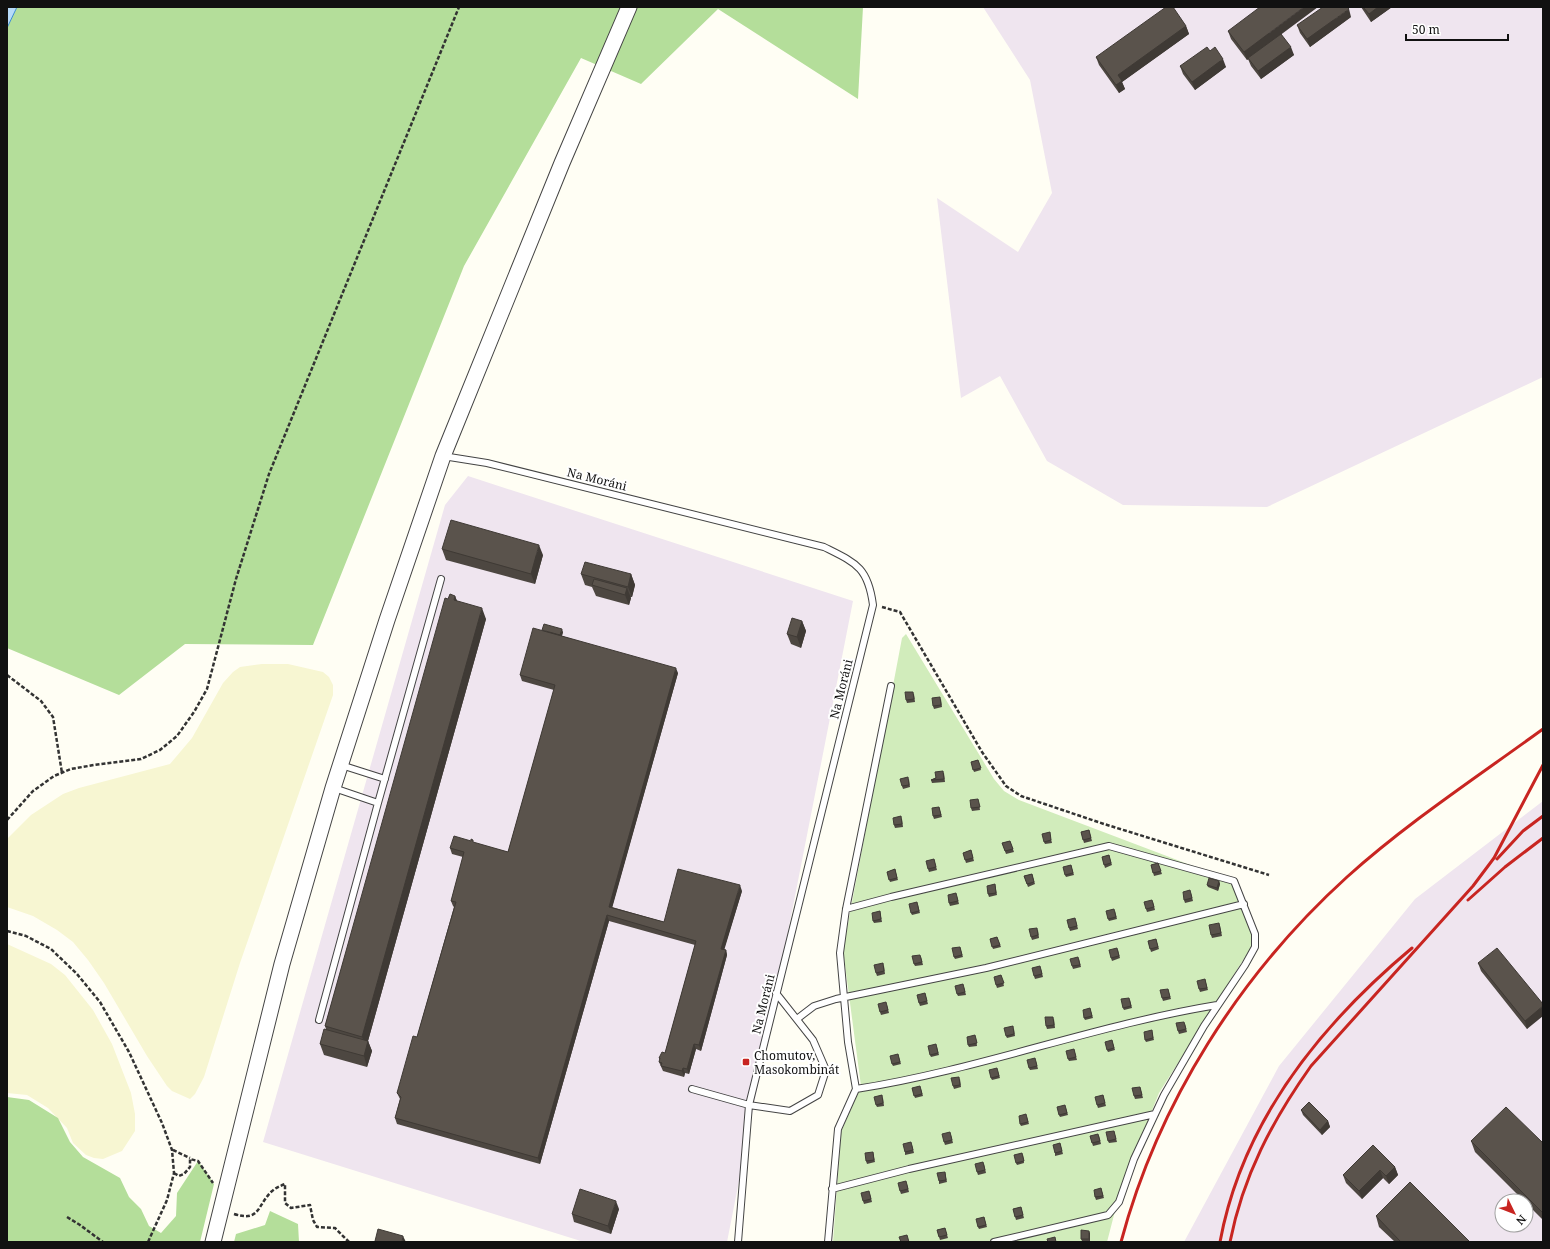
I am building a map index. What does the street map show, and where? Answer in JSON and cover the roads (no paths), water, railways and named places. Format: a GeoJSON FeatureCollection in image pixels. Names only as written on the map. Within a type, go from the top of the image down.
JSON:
{"type":"FeatureCollection","features":[{"type":"Feature","properties":{"kind":"street"},"geometry":{"type":"LineString","coordinates":[[213,1242],[282,964],[333,788],[387,620],[444,456],[562,163],[629,7]]}},
{"type":"Feature","properties":{"kind":"lane","name":"Na Moráni"},"geometry":{"type":"LineString","coordinates":[[444,456],[487,463],[824,547],[854,562],[871,585],[873,605],[749,1105],[738,1242]]}},
{"type":"Feature","properties":{"kind":"lane"},"geometry":{"type":"LineString","coordinates":[[319,1020],[441,579]]}},
{"type":"Feature","properties":{"kind":"lane"},"geometry":{"type":"LineString","coordinates":[[828,1242],[838,1129],[856,1089],[848,1042],[840,953],[846,909],[891,686]]}},
{"type":"Feature","properties":{"kind":"lane"},"geometry":{"type":"LineString","coordinates":[[341,765],[385,779]]}},
{"type":"Feature","properties":{"kind":"lane"},"geometry":{"type":"LineString","coordinates":[[333,788],[378,803]]}},
{"type":"Feature","properties":{"kind":"lane"},"geometry":{"type":"LineString","coordinates":[[846,909],[892,896],[1109,846],[1234,881],[1256,934],[1255,947],[1245,965],[1217,1005],[1155,1114],[1134,1159],[1119,1202],[1108,1215],[994,1242]]}},
{"type":"Feature","properties":{"kind":"lane"},"geometry":{"type":"LineString","coordinates":[[797,1019],[814,1006],[845,997],[986,968],[1244,904]]}},
{"type":"Feature","properties":{"kind":"lane"},"geometry":{"type":"LineString","coordinates":[[692,1089],[749,1105],[790,1111],[818,1095],[826,1070],[813,1040],[776,993]]}},
{"type":"Feature","properties":{"kind":"lane"},"geometry":{"type":"LineString","coordinates":[[856,1089],[1021,1052],[1174,1012],[1217,1005]]}},
{"type":"Feature","properties":{"kind":"lane"},"geometry":{"type":"LineString","coordinates":[[832,1189],[909,1169],[1155,1114]]}},
{"type":"Feature","properties":{"kind":"water"},"geometry":{"type":"Polygon","coordinates":[[[7,7],[17,7],[7,28],[7,7]]]}},
{"type":"Feature","properties":{"kind":"railway"},"geometry":{"type":"LineString","coordinates":[[1121,1242],[1137,1190],[1157,1140],[1181,1091],[1208,1044],[1238,998],[1272,955],[1308,915],[1370,857],[1443,801],[1543,729]]}},
{"type":"Feature","properties":{"kind":"railway"},"geometry":{"type":"LineString","coordinates":[[1230,1242],[1243,1194],[1251,1172],[1272,1128],[1297,1087],[1311,1066],[1473,886],[1494,858],[1543,765]]}},
{"type":"Feature","properties":{"kind":"railway"},"geometry":{"type":"LineString","coordinates":[[1497,859],[1523,831],[1543,816]]}},
{"type":"Feature","properties":{"kind":"railway"},"geometry":{"type":"LineString","coordinates":[[1468,900],[1505,867],[1543,838]]}},
{"type":"Feature","properties":{"kind":"railway"},"geometry":{"type":"LineString","coordinates":[[1220,1242],[1231,1198],[1246,1156],[1266,1117],[1290,1079],[1317,1043],[1346,1010],[1378,978],[1412,948]]}},
{"type":"Feature","properties":{"kind":"place","name":"Chomutov, Masokombinát"},"geometry":{"type":"Point","coordinates":[746,1062]}}]}
